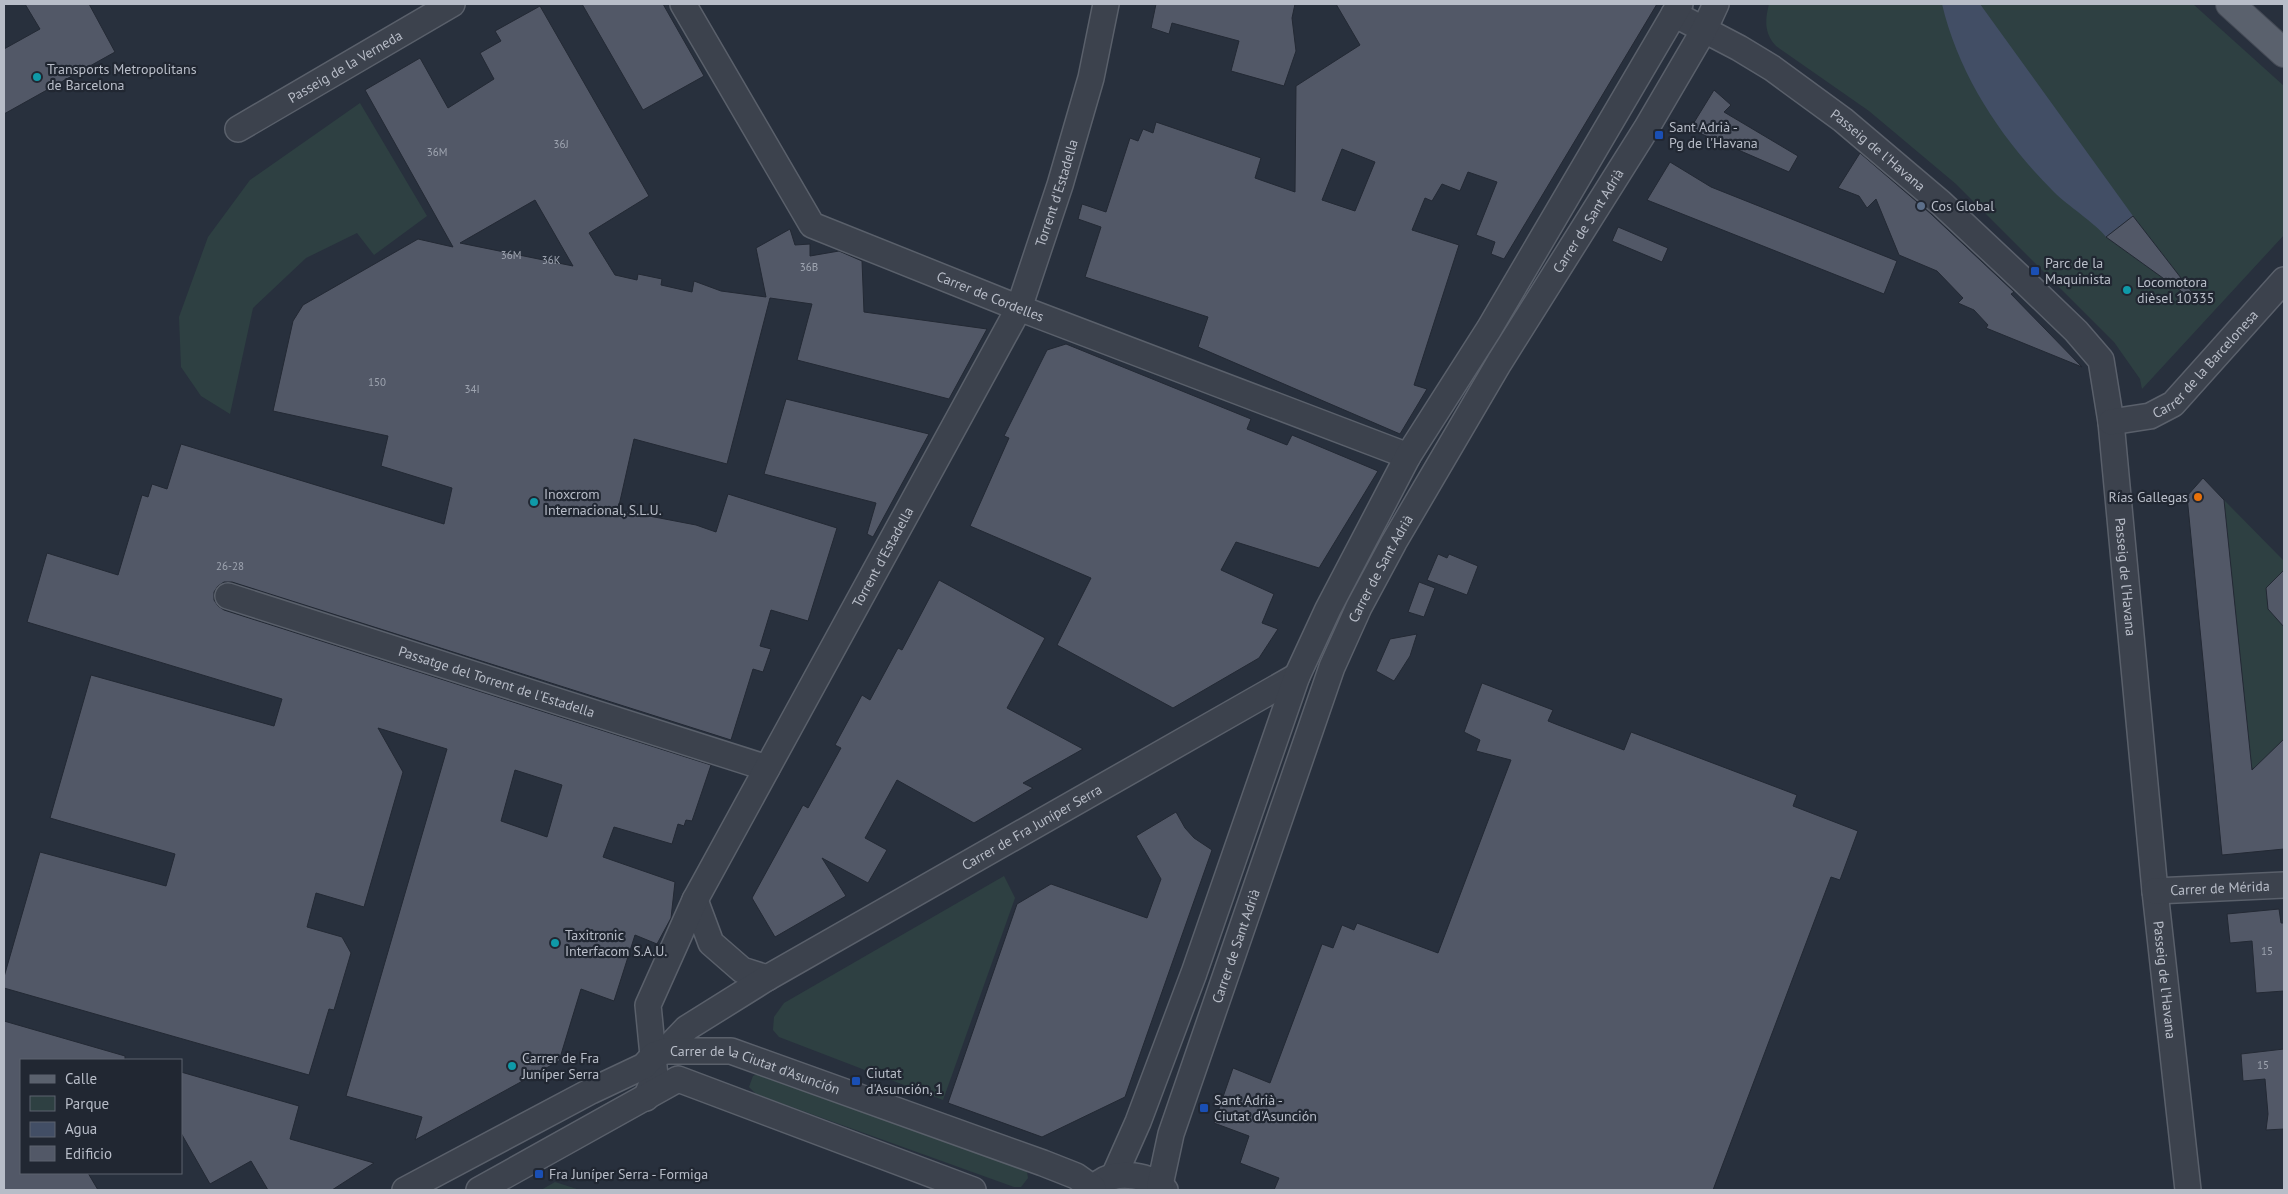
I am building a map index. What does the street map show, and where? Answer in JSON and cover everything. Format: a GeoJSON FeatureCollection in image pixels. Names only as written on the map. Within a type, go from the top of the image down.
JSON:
{"type":"FeatureCollection","features":[{"type":"Feature","properties":{"kind":"main road"},"geometry":{"type":"LineString","coordinates":[[2230,4],[2284,53]]}},
{"type":"Feature","properties":{"kind":"street","name":"Passeig de la Verneda"},"geometry":{"type":"LineString","coordinates":[[238,130],[452,4]]}},
{"type":"Feature","properties":{"kind":"street","name":"Carrer de Cordelles"},"geometry":{"type":"LineString","coordinates":[[683,4],[812,225],[1019,308],[1408,456]]}},
{"type":"Feature","properties":{"kind":"street","name":"Torrent d'Estadella"},"geometry":{"type":"LineString","coordinates":[[646,1098],[655,1076],[648,1005],[695,900],[1019,308],[1063,176],[1091,78],[1106,4]]}},
{"type":"Feature","properties":{"kind":"street","name":"Carrer de Sant Adrià"},"geometry":{"type":"LineString","coordinates":[[1163,1188],[1171,1134],[1332,667],[1359,607],[1394,542],[1499,363],[1646,129],[1704,30],[1716,4]]}},
{"type":"Feature","properties":{"kind":"street","name":"Carrer de Sant Adrià"},"geometry":{"type":"LineString","coordinates":[[1114,1176],[1138,1122],[1194,974],[1297,676],[1328,609],[1408,456],[1489,329],[1677,9]]}},
{"type":"Feature","properties":{"kind":"street","name":"Passeig de l'Havana"},"geometry":{"type":"LineString","coordinates":[[1677,9],[1704,30],[1772,68],[1843,120],[1926,190],[2037,293],[2076,331],[2101,360],[2111,422],[2155,891],[2188,1190]]}},
{"type":"Feature","properties":{"kind":"street","name":"Carrer de la Barcelonesa"},"geometry":{"type":"LineString","coordinates":[[2111,422],[2150,416],[2173,404],[2284,280]]}},
{"type":"Feature","properties":{"kind":"street","name":"Passatge del Torrent de l'Estadella"},"geometry":{"type":"LineString","coordinates":[[228,596],[767,768]]}},
{"type":"Feature","properties":{"kind":"street","name":"Carrer de Fra Juníper Serra"},"geometry":{"type":"LineString","coordinates":[[405,1190],[654,1057],[687,1028],[767,978],[1297,676]]}},
{"type":"Feature","properties":{"kind":"street","name":"Carrer de Mérida"},"geometry":{"type":"LineString","coordinates":[[2155,891],[2284,885]]}},
{"type":"Feature","properties":{"kind":"street"},"geometry":{"type":"LineString","coordinates":[[695,900],[711,943],[742,970],[767,978]]}},
{"type":"Feature","properties":{"kind":"street","name":"Carrer de la Ciutat d'Asunción"},"geometry":{"type":"LineString","coordinates":[[654,1057],[732,1051],[1043,1163],[1076,1176],[1092,1189]]}},
{"type":"Feature","properties":{"kind":"street","name":"Carrer de la Ciutat d'Asunción"},"geometry":{"type":"LineString","coordinates":[[646,1098],[678,1079],[973,1190]]}},
{"type":"Feature","properties":{"kind":"street"},"geometry":{"type":"LineString","coordinates":[[479,1190],[569,1138],[646,1098]]}},
{"type":"Feature","properties":{"kind":"street"},"geometry":{"type":"LineString","coordinates":[[1092,1189],[1107,1178],[1114,1176],[1140,1176],[1163,1188]]}},
{"type":"Feature","properties":{"kind":"green space"},"geometry":{"type":"Polygon","coordinates":[[[1769,4],[2193,4],[2284,86],[2284,235],[2142,389],[2140,379],[2114,342],[1956,184],[1869,111],[1776,46],[1767,31],[1769,4]]]}},
{"type":"Feature","properties":{"kind":"green space"},"geometry":{"type":"Polygon","coordinates":[[[360,103],[427,216],[374,255],[357,233],[306,258],[253,308],[230,414],[201,396],[181,367],[179,317],[208,237],[250,180],[360,103]]]}},
{"type":"Feature","properties":{"kind":"green space"},"geometry":{"type":"Polygon","coordinates":[[[2224,500],[2284,561],[2284,570],[2266,589],[2268,609],[2277,601],[2284,608],[2284,615],[2279,620],[2284,627],[2284,765],[2252,768],[2224,500]]]}},
{"type":"Feature","properties":{"kind":"green space"},"geometry":{"type":"Polygon","coordinates":[[[1004,876],[1015,898],[943,1100],[779,1037],[773,1030],[774,1017],[784,1003],[1004,876]]]}},
{"type":"Feature","properties":{"kind":"green space"},"geometry":{"type":"Polygon","coordinates":[[[758,1074],[1023,1168],[1027,1172],[1028,1178],[1021,1187],[1014,1187],[756,1094],[749,1087],[753,1076],[758,1074]]]}},
{"type":"Feature","properties":{"kind":"green space"},"geometry":{"type":"Polygon","coordinates":[[[555,1182],[580,1190],[541,1190],[555,1182]]]}},
{"type":"Feature","properties":{"kind":"water"},"geometry":{"type":"Polygon","coordinates":[[[1942,4],[1980,4],[2133,216],[2106,237],[2054,192],[2035,172],[2000,129],[1971,81],[1959,56],[1942,4]]]}},
{"type":"Feature","properties":{"kind":"building","name":"Transports Metropolitans de Barcelona"},"geometry":{"type":"Polygon","coordinates":[[[25,4],[89,4],[115,52],[4,114],[4,49],[40,29],[25,4]]]}},
{"type":"Feature","properties":{"kind":"building"},"geometry":{"type":"Polygon","coordinates":[[[582,4],[663,4],[704,76],[643,110],[582,4]]]}},
{"type":"Feature","properties":{"kind":"building"},"geometry":{"type":"Polygon","coordinates":[[[1156,4],[1295,4],[1292,18],[1296,51],[1284,86],[1231,71],[1239,41],[1172,23],[1169,34],[1151,28],[1156,4]]]}},
{"type":"Feature","properties":{"kind":"building"},"geometry":{"type":"Polygon","coordinates":[[[1336,4],[1657,4],[1504,259],[1491,254],[1495,242],[1476,235],[1497,182],[1468,172],[1460,191],[1442,184],[1432,201],[1425,198],[1412,230],[1459,245],[1414,385],[1427,389],[1400,434],[1198,347],[1208,317],[1085,277],[1101,227],[1078,219],[1082,204],[1106,212],[1130,138],[1138,141],[1143,129],[1153,133],[1156,122],[1261,158],[1255,178],[1295,192],[1296,86],[1360,45],[1336,4]],[[1342,149],[1322,200],[1355,211],[1375,162],[1342,149]]]}},
{"type":"Feature","properties":{"kind":"building"},"geometry":{"type":"Polygon","coordinates":[[[540,6],[649,196],[589,233],[615,275],[637,280],[638,274],[662,279],[661,285],[692,292],[694,281],[721,291],[766,297],[756,248],[790,229],[795,245],[810,244],[810,256],[839,251],[862,261],[864,312],[987,329],[949,399],[797,360],[812,304],[770,298],[727,464],[634,439],[618,510],[696,525],[716,532],[728,494],[837,528],[808,621],[771,610],[760,646],[771,649],[763,672],[753,669],[731,740],[232,582],[224,582],[218,586],[214,592],[214,600],[224,610],[711,765],[692,821],[686,820],[684,826],[678,824],[672,844],[614,827],[603,857],[675,882],[671,918],[657,944],[635,935],[614,1001],[581,989],[559,1061],[415,1140],[422,1117],[346,1096],[447,749],[378,728],[403,772],[364,907],[316,893],[307,927],[342,937],[351,953],[334,1010],[329,1009],[309,1075],[4,988],[4,977],[40,852],[166,886],[175,854],[50,818],[91,675],[274,726],[282,699],[27,622],[47,553],[118,575],[142,495],[148,497],[152,484],[167,489],[181,444],[444,524],[452,488],[381,466],[388,436],[273,411],[293,321],[303,305],[418,239],[453,247],[365,90],[420,58],[448,108],[494,79],[480,53],[501,41],[495,31],[540,6]],[[535,200],[460,243],[573,266],[535,200]],[[515,770],[501,821],[547,837],[562,785],[515,770]]]}},
{"type":"Feature","properties":{"kind":"building"},"geometry":{"type":"Polygon","coordinates":[[[1714,90],[1731,105],[1724,112],[1798,156],[1789,172],[1690,129],[1714,90]]]}},
{"type":"Feature","properties":{"kind":"building"},"geometry":{"type":"Polygon","coordinates":[[[1860,153],[1931,214],[2014,292],[2011,294],[2082,367],[1986,328],[1988,325],[1974,310],[1958,303],[1963,298],[1937,271],[1899,255],[1876,199],[1867,208],[1859,196],[1838,188],[1860,153]]]}},
{"type":"Feature","properties":{"kind":"building"},"geometry":{"type":"Polygon","coordinates":[[[1670,162],[1711,187],[1897,261],[1884,294],[1647,200],[1670,162]]]}},
{"type":"Feature","properties":{"kind":"building"},"geometry":{"type":"Polygon","coordinates":[[[2133,216],[2195,296],[2192,299],[2106,237],[2133,216]]]}},
{"type":"Feature","properties":{"kind":"building"},"geometry":{"type":"Polygon","coordinates":[[[1618,227],[1668,248],[1662,262],[1612,241],[1618,227]]]}},
{"type":"Feature","properties":{"kind":"building"},"geometry":{"type":"Polygon","coordinates":[[[1066,344],[1251,419],[1247,429],[1287,445],[1292,435],[1378,471],[1319,568],[1236,542],[1221,570],[1274,594],[1262,623],[1278,629],[1259,658],[1173,708],[1057,645],[1091,578],[970,526],[1009,438],[1004,436],[1047,350],[1066,344]]]}},
{"type":"Feature","properties":{"kind":"building"},"geometry":{"type":"Polygon","coordinates":[[[786,399],[929,434],[873,537],[867,534],[876,503],[764,474],[786,399]]]}},
{"type":"Feature","properties":{"kind":"building"},"geometry":{"type":"Polygon","coordinates":[[[2203,478],[2224,500],[2252,770],[2284,739],[2284,849],[2222,855],[2187,496],[2203,478]]]}},
{"type":"Feature","properties":{"kind":"building"},"geometry":{"type":"Polygon","coordinates":[[[1438,554],[1447,558],[1449,554],[1478,566],[1467,595],[1427,580],[1438,554]]]}},
{"type":"Feature","properties":{"kind":"building"},"geometry":{"type":"Polygon","coordinates":[[[2284,570],[2284,627],[2268,609],[2266,588],[2284,570]]]}},
{"type":"Feature","properties":{"kind":"building"},"geometry":{"type":"Polygon","coordinates":[[[939,580],[1045,638],[1007,708],[1083,749],[1023,783],[1033,788],[974,823],[897,780],[865,838],[887,850],[868,883],[822,858],[846,896],[775,937],[752,898],[803,805],[808,808],[841,748],[835,745],[862,695],[870,700],[898,648],[902,650],[939,580]]]}},
{"type":"Feature","properties":{"kind":"building"},"geometry":{"type":"Polygon","coordinates":[[[1419,582],[1435,588],[1424,617],[1408,612],[1419,582]]]}},
{"type":"Feature","properties":{"kind":"building"},"geometry":{"type":"Polygon","coordinates":[[[1417,634],[1410,656],[1394,681],[1376,671],[1390,639],[1417,634]]]}},
{"type":"Feature","properties":{"kind":"building"},"geometry":{"type":"Polygon","coordinates":[[[1482,683],[1553,710],[1548,721],[1558,725],[1624,750],[1631,732],[1797,795],[1793,806],[1858,831],[1840,880],[1831,877],[1713,1190],[1274,1190],[1279,1178],[1240,1163],[1249,1136],[1214,1123],[1233,1068],[1270,1083],[1322,944],[1333,948],[1342,925],[1354,930],[1357,923],[1438,953],[1511,760],[1476,751],[1480,740],[1464,732],[1482,683]]]}},
{"type":"Feature","properties":{"kind":"building"},"geometry":{"type":"Polygon","coordinates":[[[1176,812],[1185,828],[1194,838],[1212,850],[1125,1097],[1042,1137],[948,1103],[1017,904],[1051,884],[1147,918],[1161,879],[1136,836],[1176,812]]]}},
{"type":"Feature","properties":{"kind":"building"},"geometry":{"type":"Polygon","coordinates":[[[2279,909],[2281,923],[2284,923],[2284,991],[2256,993],[2252,941],[2230,943],[2227,914],[2279,909]]]}},
{"type":"Feature","properties":{"kind":"building"},"geometry":{"type":"Polygon","coordinates":[[[4,1021],[125,1056],[125,1059],[20,1059],[20,1174],[89,1174],[98,1190],[4,1190],[4,1021]]]}},
{"type":"Feature","properties":{"kind":"building"},"geometry":{"type":"Polygon","coordinates":[[[2284,1049],[2284,1129],[2266,1130],[2268,1114],[2265,1079],[2243,1081],[2241,1054],[2284,1049]]]}},
{"type":"Feature","properties":{"kind":"building"},"geometry":{"type":"Polygon","coordinates":[[[182,1072],[299,1106],[290,1139],[374,1163],[332,1190],[268,1190],[251,1161],[210,1184],[182,1135],[182,1072]]]}},
{"type":"Feature","properties":{"kind":"place","name":"Transports Metropolitans de Barcelona"},"geometry":{"type":"Point","coordinates":[37,77]}},
{"type":"Feature","properties":{"kind":"place","name":"Sant Adrià - Pg de l'Havana"},"geometry":{"type":"Point","coordinates":[1659,135]}},
{"type":"Feature","properties":{"kind":"place","name":"Cos Global"},"geometry":{"type":"Point","coordinates":[1921,206]}},
{"type":"Feature","properties":{"kind":"place","name":"Parc de la Maquinista"},"geometry":{"type":"Point","coordinates":[2035,271]}},
{"type":"Feature","properties":{"kind":"place","name":"Locomotora dièsel 10335"},"geometry":{"type":"Point","coordinates":[2127,290]}},
{"type":"Feature","properties":{"kind":"place","name":"Rías Gallegas"},"geometry":{"type":"Point","coordinates":[2198,497]}},
{"type":"Feature","properties":{"kind":"place","name":"Inoxcrom Internacional, S.L.U."},"geometry":{"type":"Point","coordinates":[534,502]}},
{"type":"Feature","properties":{"kind":"place","name":"Taxitronic Interfacom S.A.U."},"geometry":{"type":"Point","coordinates":[555,943]}},
{"type":"Feature","properties":{"kind":"place","name":"Carrer de Fra Juníper Serra"},"geometry":{"type":"Point","coordinates":[512,1066]}},
{"type":"Feature","properties":{"kind":"place","name":"Ciutat d'Asunción, 1"},"geometry":{"type":"Point","coordinates":[856,1081]}},
{"type":"Feature","properties":{"kind":"place","name":"Sant Adrià - Ciutat d'Asunción"},"geometry":{"type":"Point","coordinates":[1204,1108]}},
{"type":"Feature","properties":{"kind":"place","name":"Fra Juníper Serra - Formiga"},"geometry":{"type":"Point","coordinates":[539,1174]}}]}
